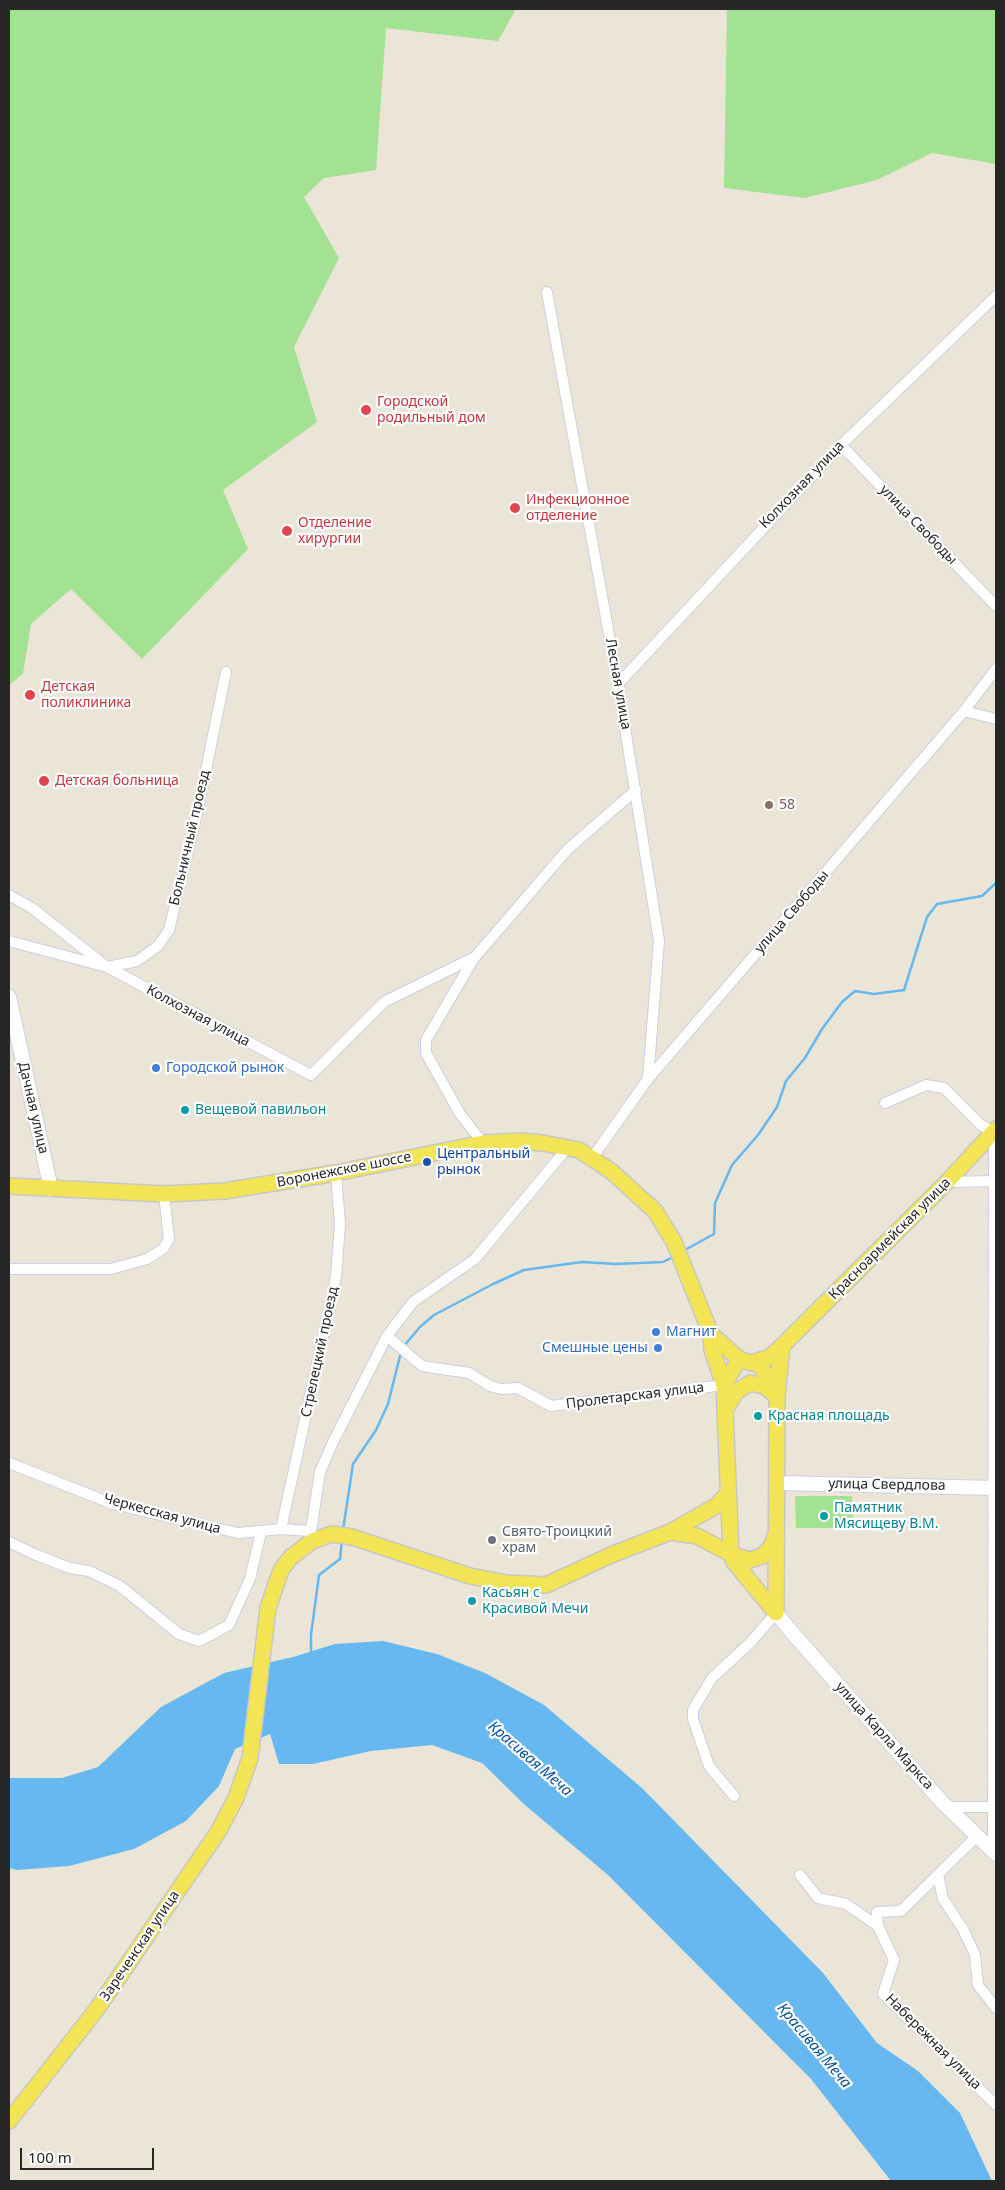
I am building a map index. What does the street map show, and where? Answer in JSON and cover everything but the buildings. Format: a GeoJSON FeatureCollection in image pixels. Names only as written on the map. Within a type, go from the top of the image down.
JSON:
{"type":"FeatureCollection","features":[{"type":"Feature","properties":{"kind":"main road","name":"Дачная улица"},"geometry":{"type":"LineString","coordinates":[[9,1004],[51,1188]]}},
{"type":"Feature","properties":{"kind":"main road","name":"Красноармейская улица"},"geometry":{"type":"LineString","coordinates":[[782,1346],[947,1182],[995,1130]]}},
{"type":"Feature","properties":{"kind":"main road","name":"Воронежское шоссе"},"geometry":{"type":"LineString","coordinates":[[9,1186],[164,1194],[224,1191],[336,1173],[484,1143],[520,1141],[568,1147],[579,1150],[611,1171],[655,1212],[674,1242],[710,1332]]}},
{"type":"Feature","properties":{"kind":"main road"},"geometry":{"type":"LineString","coordinates":[[710,1332],[739,1360],[751,1363],[770,1356],[782,1346]]}},
{"type":"Feature","properties":{"kind":"main road"},"geometry":{"type":"LineString","coordinates":[[710,1332],[712,1350],[724,1386],[731,1554],[734,1562],[776,1613]]}},
{"type":"Feature","properties":{"kind":"main road"},"geometry":{"type":"LineString","coordinates":[[776,1613],[777,1396],[782,1346]]}},
{"type":"Feature","properties":{"kind":"main road"},"geometry":{"type":"LineString","coordinates":[[724,1386],[739,1360]]}},
{"type":"Feature","properties":{"kind":"main road"},"geometry":{"type":"LineString","coordinates":[[757,1362],[770,1380],[777,1396]]}},
{"type":"Feature","properties":{"kind":"main road"},"geometry":{"type":"LineString","coordinates":[[725,1410],[736,1392],[750,1383],[764,1386],[777,1396]]}},
{"type":"Feature","properties":{"kind":"main road","name":"улица Свердлова"},"geometry":{"type":"LineString","coordinates":[[777,1483],[995,1488]]}},
{"type":"Feature","properties":{"kind":"main road"},"geometry":{"type":"LineString","coordinates":[[312,1536],[332,1534],[352,1537],[470,1576],[507,1583],[546,1585],[611,1555],[670,1532],[716,1506],[728,1493]]}},
{"type":"Feature","properties":{"kind":"main road"},"geometry":{"type":"LineString","coordinates":[[670,1532],[697,1536],[731,1554],[749,1560],[763,1556],[772,1545],[777,1532]]}},
{"type":"Feature","properties":{"kind":"main road","name":"Зареченская улица"},"geometry":{"type":"LineString","coordinates":[[9,2121],[97,2010],[218,1832],[236,1798],[250,1758],[268,1608],[281,1570],[312,1536]]}},
{"type":"Feature","properties":{"kind":"main road","name":"улица Карла Маркса"},"geometry":{"type":"LineString","coordinates":[[776,1613],[947,1807],[994,1852]]}},
{"type":"Feature","properties":{"kind":"street","name":"Лесная улица"},"geometry":{"type":"LineString","coordinates":[[547,292],[618,684],[659,941],[648,1079]]}},
{"type":"Feature","properties":{"kind":"street","name":"Колхозная улица"},"geometry":{"type":"LineString","coordinates":[[618,684],[841,444],[996,296]]}},
{"type":"Feature","properties":{"kind":"street","name":"улица Свободы"},"geometry":{"type":"LineString","coordinates":[[841,444],[996,606]]}},
{"type":"Feature","properties":{"kind":"street","name":"улица Свободы"},"geometry":{"type":"LineString","coordinates":[[592,1158],[648,1079],[964,711],[996,669]]}},
{"type":"Feature","properties":{"kind":"street","name":"Больничный проезд"},"geometry":{"type":"LineString","coordinates":[[107,967],[137,961],[158,946],[169,930],[198,809],[226,672]]}},
{"type":"Feature","properties":{"kind":"street"},"geometry":{"type":"LineString","coordinates":[[964,711],[996,719]]}},
{"type":"Feature","properties":{"kind":"street","name":"Колхозная улица"},"geometry":{"type":"LineString","coordinates":[[9,940],[107,967],[311,1075],[384,1002],[475,957],[568,849],[636,790]]}},
{"type":"Feature","properties":{"kind":"street"},"geometry":{"type":"LineString","coordinates":[[9,895],[32,908],[107,967]]}},
{"type":"Feature","properties":{"kind":"street"},"geometry":{"type":"LineString","coordinates":[[475,957],[426,1040],[426,1053],[460,1114],[484,1143]]}},
{"type":"Feature","properties":{"kind":"street"},"geometry":{"type":"LineString","coordinates":[[885,1103],[926,1085],[944,1088],[981,1124],[995,1130],[994,1852]]}},
{"type":"Feature","properties":{"kind":"street"},"geometry":{"type":"LineString","coordinates":[[312,1536],[320,1472],[332,1442],[386,1336],[412,1302],[475,1260],[568,1147]]}},
{"type":"Feature","properties":{"kind":"street","name":"Стрелецкий проезд"},"geometry":{"type":"LineString","coordinates":[[281,1529],[336,1277],[340,1224],[336,1173]]}},
{"type":"Feature","properties":{"kind":"street"},"geometry":{"type":"LineString","coordinates":[[947,1182],[996,1181]]}},
{"type":"Feature","properties":{"kind":"street"},"geometry":{"type":"LineString","coordinates":[[9,1269],[110,1269],[147,1258],[163,1249],[169,1239],[164,1194]]}},
{"type":"Feature","properties":{"kind":"street","name":"Пролетарская улица"},"geometry":{"type":"LineString","coordinates":[[386,1336],[422,1366],[468,1373],[490,1386],[500,1389],[518,1388],[551,1406],[724,1386]]}},
{"type":"Feature","properties":{"kind":"street","name":"Черкесская улица"},"geometry":{"type":"LineString","coordinates":[[9,1463],[113,1504],[238,1533],[281,1529],[312,1536]]}},
{"type":"Feature","properties":{"kind":"street"},"geometry":{"type":"LineString","coordinates":[[9,1542],[34,1554],[70,1568],[89,1572],[120,1586],[179,1634],[199,1641],[229,1625],[250,1579],[261,1532]]}},
{"type":"Feature","properties":{"kind":"street"},"geometry":{"type":"LineString","coordinates":[[734,1796],[709,1766],[693,1719],[693,1710],[712,1678],[750,1643],[776,1613]]}},
{"type":"Feature","properties":{"kind":"street"},"geometry":{"type":"LineString","coordinates":[[947,1807],[995,1807]]}},
{"type":"Feature","properties":{"kind":"street"},"geometry":{"type":"LineString","coordinates":[[878,1926],[877,1912],[900,1911],[976,1836]]}},
{"type":"Feature","properties":{"kind":"street"},"geometry":{"type":"LineString","coordinates":[[800,1875],[818,1898],[846,1904],[878,1926]]}},
{"type":"Feature","properties":{"kind":"street"},"geometry":{"type":"LineString","coordinates":[[938,1875],[943,1899],[963,1929],[975,1955],[978,1985],[996,2008]]}},
{"type":"Feature","properties":{"kind":"street","name":"Набережная улица"},"geometry":{"type":"LineString","coordinates":[[878,1926],[894,1960],[883,1994],[996,2104]]}},
{"type":"Feature","properties":{"kind":"green space"},"geometry":{"type":"Polygon","coordinates":[[[9,9],[516,9],[498,41],[386,28],[376,170],[324,178],[304,197],[339,258],[294,347],[317,422],[223,490],[248,549],[142,659],[71,589],[31,624],[23,674],[9,685],[9,9]]]}},
{"type":"Feature","properties":{"kind":"green space"},"geometry":{"type":"Polygon","coordinates":[[[727,9],[996,9],[996,164],[932,153],[877,180],[805,198],[724,188],[727,9]]]}},
{"type":"Feature","properties":{"kind":"green space"},"geometry":{"type":"Polygon","coordinates":[[[795,1496],[852,1496],[853,1528],[796,1528],[795,1496]]]}},
{"type":"Feature","properties":{"kind":"water","name":"Красивая Меча"},"geometry":{"type":"Polygon","coordinates":[[[383,1641],[437,1654],[485,1673],[544,1705],[642,1788],[823,1973],[877,2043],[918,2071],[960,2113],[992,2181],[891,2181],[811,2079],[608,1875],[525,1805],[482,1763],[432,1745],[371,1751],[313,1764],[279,1764],[270,1734],[235,1749],[219,1786],[186,1821],[134,1849],[69,1866],[17,1870],[9,1868],[9,1778],[62,1778],[98,1767],[161,1707],[224,1673],[293,1657],[335,1644],[383,1641]]]}},
{"type":"Feature","properties":{"kind":"waterway"},"geometry":{"type":"LineString","coordinates":[[683,1251],[714,1234],[715,1203],[732,1165],[758,1135],[777,1107],[786,1081],[805,1058],[822,1029],[842,1002],[855,991],[874,994],[904,990],[927,917],[937,904],[982,896],[996,883]]}},
{"type":"Feature","properties":{"kind":"waterway"},"geometry":{"type":"LineString","coordinates":[[403,1347],[420,1327],[434,1315],[524,1270],[582,1262],[616,1264],[663,1262],[673,1257]]}},
{"type":"Feature","properties":{"kind":"waterway"},"geometry":{"type":"LineString","coordinates":[[343,1530],[353,1464],[376,1430],[388,1404],[401,1352]]}},
{"type":"Feature","properties":{"kind":"waterway"},"geometry":{"type":"LineString","coordinates":[[311,1654],[311,1635],[319,1575],[340,1559],[342,1540]]}},
{"type":"Feature","properties":{"kind":"place","name":"Городской родильный дом"},"geometry":{"type":"Point","coordinates":[366,410]}},
{"type":"Feature","properties":{"kind":"place","name":"Инфекционное отделение"},"geometry":{"type":"Point","coordinates":[515,508]}},
{"type":"Feature","properties":{"kind":"place","name":"Отделение хирургии"},"geometry":{"type":"Point","coordinates":[287,531]}},
{"type":"Feature","properties":{"kind":"place","name":"Детская поликлиника"},"geometry":{"type":"Point","coordinates":[30,695]}},
{"type":"Feature","properties":{"kind":"place","name":"Детская больница"},"geometry":{"type":"Point","coordinates":[44,781]}},
{"type":"Feature","properties":{"kind":"place","name":"58"},"geometry":{"type":"Point","coordinates":[769,805]}},
{"type":"Feature","properties":{"kind":"place","name":"Городской рынок"},"geometry":{"type":"Point","coordinates":[156,1068]}},
{"type":"Feature","properties":{"kind":"place","name":"Вещевой павильон"},"geometry":{"type":"Point","coordinates":[185,1110]}},
{"type":"Feature","properties":{"kind":"place","name":"Центральный рынок"},"geometry":{"type":"Point","coordinates":[427,1162]}},
{"type":"Feature","properties":{"kind":"place","name":"Магнит"},"geometry":{"type":"Point","coordinates":[656,1332]}},
{"type":"Feature","properties":{"kind":"place","name":"Смешные цены"},"geometry":{"type":"Point","coordinates":[658,1348]}},
{"type":"Feature","properties":{"kind":"place","name":"Красная площадь"},"geometry":{"type":"Point","coordinates":[758,1416]}},
{"type":"Feature","properties":{"kind":"place","name":"Памятник Мясищеву В.М."},"geometry":{"type":"Point","coordinates":[824,1516]}},
{"type":"Feature","properties":{"kind":"place","name":"Свято-Троицкий храм"},"geometry":{"type":"Point","coordinates":[492,1540]}},
{"type":"Feature","properties":{"kind":"place","name":"Касьян с Красивой Мечи"},"geometry":{"type":"Point","coordinates":[472,1601]}}]}
